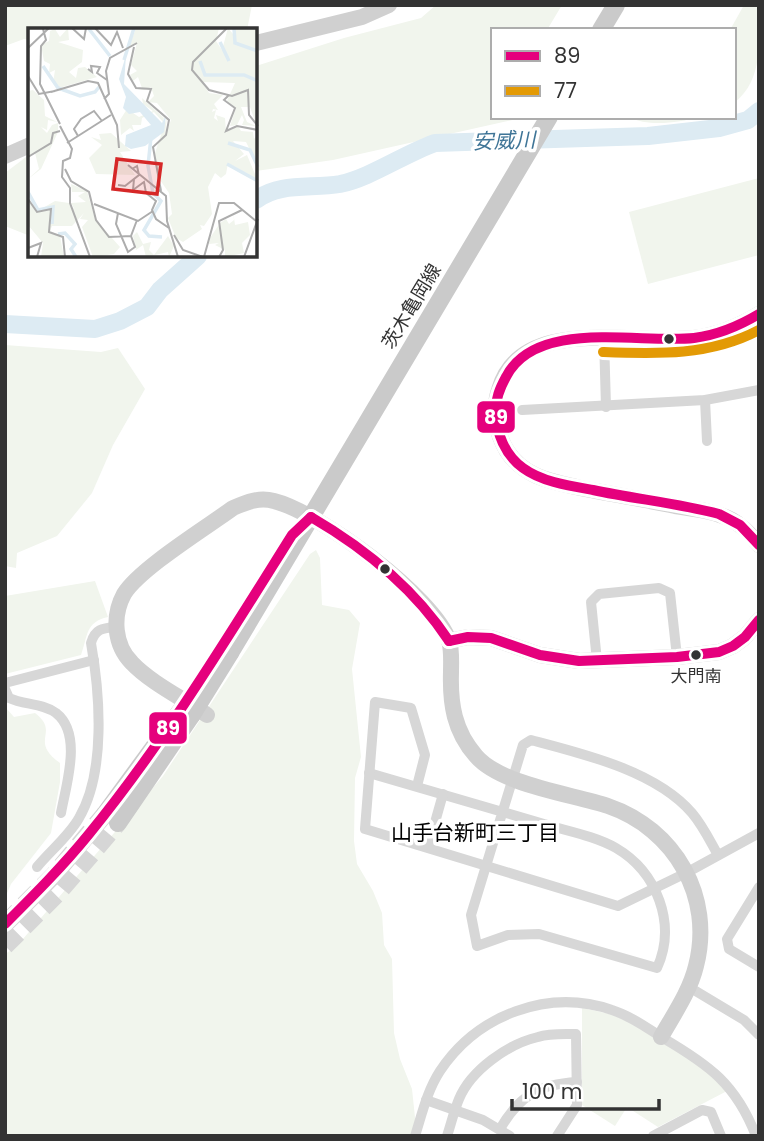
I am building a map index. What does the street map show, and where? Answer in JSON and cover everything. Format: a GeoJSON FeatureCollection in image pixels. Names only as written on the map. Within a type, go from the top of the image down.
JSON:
{"type":"FeatureCollection","features":[{"type":"Feature","properties":{"kind":"main road"},"geometry":{"type":"LineString","coordinates":[[602,28],[616,5]]}},
{"type":"Feature","properties":{"kind":"main road","name":"茨木亀岡線"},"geometry":{"type":"LineString","coordinates":[[111,819],[193,713],[226,650],[301,537],[548,119]]}},
{"type":"Feature","properties":{"kind":"street"},"geometry":{"type":"LineString","coordinates":[[257,44],[362,17],[389,5]]}},
{"type":"Feature","properties":{"kind":"street"},"geometry":{"type":"LineString","coordinates":[[5,156],[28,146]]}},
{"type":"Feature","properties":{"kind":"street"},"geometry":{"type":"LineString","coordinates":[[759,314],[732,328],[697,338],[604,338],[551,341],[535,347],[513,364],[499,387],[495,416],[503,445],[522,469],[548,481],[717,513],[745,529],[759,545]]}},
{"type":"Feature","properties":{"kind":"street"},"geometry":{"type":"LineString","coordinates":[[604,338],[606,407]]}},
{"type":"Feature","properties":{"kind":"street"},"geometry":{"type":"LineString","coordinates":[[522,410],[705,400],[759,390]]}},
{"type":"Feature","properties":{"kind":"street"},"geometry":{"type":"LineString","coordinates":[[705,400],[706,441]]}},
{"type":"Feature","properties":{"kind":"street"},"geometry":{"type":"LineString","coordinates":[[193,713],[131,662],[120,645],[116,626],[119,607],[125,593],[146,571],[233,508],[260,499],[315,510],[420,599],[435,618],[449,640],[450,693],[456,724],[478,758],[512,778],[628,814],[661,836],[675,853],[687,873],[696,899],[700,928],[698,956],[689,987],[661,1037]]}},
{"type":"Feature","properties":{"kind":"street"},"geometry":{"type":"LineString","coordinates":[[597,661],[592,602],[599,594],[659,588],[670,593],[677,657]]}},
{"type":"Feature","properties":{"kind":"street"},"geometry":{"type":"LineString","coordinates":[[449,640],[491,638],[561,659],[597,661],[677,657],[719,652],[733,646],[745,638],[759,620]]}},
{"type":"Feature","properties":{"kind":"street"},"geometry":{"type":"LineString","coordinates":[[37,867],[78,821],[88,802],[99,725],[91,643],[93,634],[99,629],[116,626]]}},
{"type":"Feature","properties":{"kind":"street"},"geometry":{"type":"LineString","coordinates":[[5,683],[94,660]]}},
{"type":"Feature","properties":{"kind":"street"},"geometry":{"type":"LineString","coordinates":[[5,689],[9,698],[42,706],[57,714],[68,728],[70,749],[61,813]]}},
{"type":"Feature","properties":{"kind":"street"},"geometry":{"type":"LineString","coordinates":[[417,786],[425,755],[411,708],[375,702],[365,828],[618,906],[687,873],[756,835],[759,848]]}},
{"type":"Feature","properties":{"kind":"street"},"geometry":{"type":"LineString","coordinates":[[369,772],[501,811],[615,847],[642,871],[655,889],[665,932],[665,944],[657,968],[539,934],[508,935],[477,946],[471,915],[501,811],[523,745],[531,740],[622,768],[654,781],[693,814],[719,855]]}},
{"type":"Feature","properties":{"kind":"street"},"geometry":{"type":"LineString","coordinates":[[428,847],[443,794]]}},
{"type":"Feature","properties":{"kind":"street"},"geometry":{"type":"LineString","coordinates":[[759,887],[754,906],[727,939],[729,949],[759,967]]}},
{"type":"Feature","properties":{"kind":"street"},"geometry":{"type":"LineString","coordinates":[[689,987],[744,1020],[759,1035]]}},
{"type":"Feature","properties":{"kind":"street"},"geometry":{"type":"LineString","coordinates":[[415,1136],[426,1100],[439,1072],[469,1040],[503,1016],[539,1004],[578,1002],[615,1011],[709,1066],[725,1081],[748,1115],[758,1136]]}},
{"type":"Feature","properties":{"kind":"street"},"geometry":{"type":"LineString","coordinates":[[447,1136],[467,1086],[491,1062],[516,1046],[541,1036],[576,1034],[577,1105],[557,1136]]}},
{"type":"Feature","properties":{"kind":"street"},"geometry":{"type":"LineString","coordinates":[[500,1129],[516,1106],[528,1095],[542,1087],[577,1082]]}},
{"type":"Feature","properties":{"kind":"street"},"geometry":{"type":"LineString","coordinates":[[426,1100],[483,1119],[510,1136]]}},
{"type":"Feature","properties":{"kind":"street"},"geometry":{"type":"LineString","coordinates":[[659,1134],[702,1110],[711,1112],[721,1136]]}},
{"type":"Feature","properties":{"kind":"shaded area"},"geometry":{"type":"Polygon","coordinates":[[[5,5],[252,5],[247,28],[28,28],[28,40],[5,46],[5,5]]]}},
{"type":"Feature","properties":{"kind":"shaded area"},"geometry":{"type":"Polygon","coordinates":[[[436,5],[562,5],[548,28],[491,28],[491,119],[517,119],[333,160],[257,171],[257,66],[344,38],[421,18],[436,5]]]}},
{"type":"Feature","properties":{"kind":"shaded area"},"geometry":{"type":"Polygon","coordinates":[[[744,5],[759,5],[759,45],[755,71],[751,83],[736,101],[736,28],[731,28],[744,5]]]}},
{"type":"Feature","properties":{"kind":"shaded area"},"geometry":{"type":"Polygon","coordinates":[[[633,119],[690,119],[663,123],[633,119]]]}},
{"type":"Feature","properties":{"kind":"shaded area"},"geometry":{"type":"Polygon","coordinates":[[[28,156],[28,235],[5,226],[5,173],[28,156]]]}},
{"type":"Feature","properties":{"kind":"shaded area"},"geometry":{"type":"Polygon","coordinates":[[[759,178],[759,255],[648,284],[629,212],[759,178]]]}},
{"type":"Feature","properties":{"kind":"shaded area"},"geometry":{"type":"Polygon","coordinates":[[[5,345],[101,352],[118,348],[145,389],[113,445],[92,493],[57,536],[17,553],[16,568],[5,566],[5,345]]]}},
{"type":"Feature","properties":{"kind":"shaded area"},"geometry":{"type":"Polygon","coordinates":[[[316,550],[320,558],[322,605],[349,610],[360,623],[352,669],[361,757],[355,778],[354,841],[357,864],[382,913],[384,945],[392,959],[394,1033],[400,1059],[412,1089],[416,1127],[413,1136],[5,1136],[5,954],[16,947],[163,776],[310,554],[316,550]]]}},
{"type":"Feature","properties":{"kind":"shaded area"},"geometry":{"type":"Polygon","coordinates":[[[95,581],[108,617],[91,626],[81,655],[5,674],[5,596],[95,581]]]}},
{"type":"Feature","properties":{"kind":"shaded area"},"geometry":{"type":"Polygon","coordinates":[[[5,707],[14,717],[35,713],[42,720],[46,732],[46,748],[60,763],[60,782],[51,833],[11,884],[5,898],[5,707]]]}},
{"type":"Feature","properties":{"kind":"shaded area"},"geometry":{"type":"Polygon","coordinates":[[[582,1008],[615,1015],[635,1025],[700,1064],[727,1091],[658,1127],[627,1107],[615,1126],[582,1105],[582,1008]]]}},
{"type":"Feature","properties":{"kind":"waterway","name":"安威川"},"geometry":{"type":"LineString","coordinates":[[257,199],[285,188],[351,181],[435,143],[648,136],[719,128],[748,120],[759,111]]}},
{"type":"Feature","properties":{"kind":"waterway","name":"安威川"},"geometry":{"type":"LineString","coordinates":[[5,324],[95,329],[120,321],[147,307],[160,290],[197,257]]}},
{"type":"Feature","properties":{"kind":"tunnel"},"geometry":{"type":"LineString","coordinates":[[5,924],[54,875],[105,814]]}},
{"type":"Feature","properties":{"kind":"tunnel"},"geometry":{"type":"LineString","coordinates":[[5,946],[59,892],[118,823]]}},
{"type":"Feature","properties":{"kind":"transit line","name":"89"},"geometry":{"type":"LineString","coordinates":[[759,314],[728,329],[694,338],[591,338],[564,340],[540,347],[520,359],[506,377],[498,394],[496,407],[496,420],[503,443],[511,457],[531,473],[566,485],[719,514],[740,525],[759,545]]}},
{"type":"Feature","properties":{"kind":"transit line","name":"77"},"geometry":{"type":"LineString","coordinates":[[603,352],[683,352],[722,345],[759,330]]}},
{"type":"Feature","properties":{"kind":"transit line","name":"89"},"geometry":{"type":"LineString","coordinates":[[311,517],[351,542],[388,571],[420,604],[449,641]]}},
{"type":"Feature","properties":{"kind":"transit line","name":"89"},"geometry":{"type":"LineString","coordinates":[[5,924],[69,857],[117,799],[195,688],[292,535],[311,517]]}},
{"type":"Feature","properties":{"kind":"transit line","name":"89"},"geometry":{"type":"LineString","coordinates":[[449,641],[468,637],[491,638],[540,655],[579,661],[677,657],[719,652],[733,646],[745,637],[759,620]]}},
{"type":"Feature","properties":{"kind":"place","name":"大門南"},"geometry":{"type":"Point","coordinates":[696,655]}},
{"type":"Feature","properties":{"kind":"district","name":"山手台新町三丁目"},"geometry":{"type":"Point","coordinates":[475,833]}}]}
